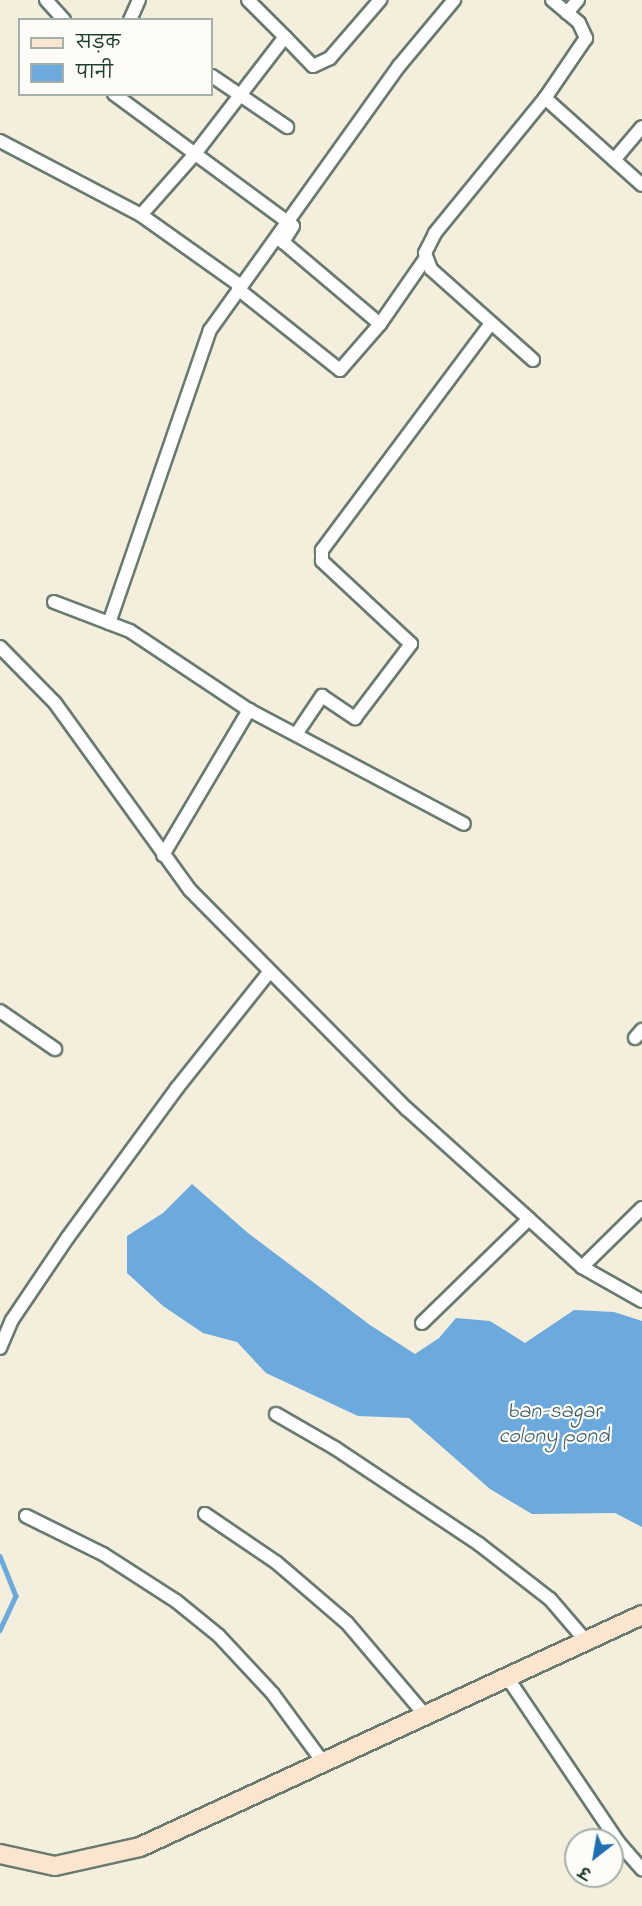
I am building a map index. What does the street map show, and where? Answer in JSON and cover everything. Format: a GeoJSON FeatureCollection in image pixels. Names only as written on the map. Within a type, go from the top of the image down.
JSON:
{"type":"FeatureCollection","features":[{"type":"Feature","properties":{"kind":"main road"},"geometry":{"type":"LineString","coordinates":[[0,1854],[55,1866],[140,1847],[642,1615]]}},
{"type":"Feature","properties":{"kind":"street"},"geometry":{"type":"LineString","coordinates":[[46,0],[62,18]]}},
{"type":"Feature","properties":{"kind":"street"},"geometry":{"type":"LineString","coordinates":[[131,18],[139,0]]}},
{"type":"Feature","properties":{"kind":"street"},"geometry":{"type":"LineString","coordinates":[[256,3],[313,66],[330,58],[380,0]]}},
{"type":"Feature","properties":{"kind":"street"},"geometry":{"type":"LineString","coordinates":[[109,624],[210,330],[286,220],[399,66],[454,0]]}},
{"type":"Feature","properties":{"kind":"street"},"geometry":{"type":"LineString","coordinates":[[0,141],[141,215],[239,288],[340,370],[380,324],[425,259],[435,233],[545,98],[586,38],[585,31],[552,0]]}},
{"type":"Feature","properties":{"kind":"street"},"geometry":{"type":"LineString","coordinates":[[567,13],[578,0]]}},
{"type":"Feature","properties":{"kind":"street"},"geometry":{"type":"LineString","coordinates":[[141,215],[194,155],[285,37]]}},
{"type":"Feature","properties":{"kind":"street"},"geometry":{"type":"LineString","coordinates":[[213,77],[287,127]]}},
{"type":"Feature","properties":{"kind":"street"},"geometry":{"type":"LineString","coordinates":[[117,96],[293,226],[283,242],[380,324]]}},
{"type":"Feature","properties":{"kind":"street"},"geometry":{"type":"LineString","coordinates":[[545,98],[642,185]]}},
{"type":"Feature","properties":{"kind":"street"},"geometry":{"type":"LineString","coordinates":[[614,160],[642,128]]}},
{"type":"Feature","properties":{"kind":"street"},"geometry":{"type":"LineString","coordinates":[[425,259],[431,269],[533,360]]}},
{"type":"Feature","properties":{"kind":"street"},"geometry":{"type":"LineString","coordinates":[[297,733],[322,696],[355,718],[411,644],[322,561],[321,554],[492,323]]}},
{"type":"Feature","properties":{"kind":"street"},"geometry":{"type":"LineString","coordinates":[[54,602],[109,624],[168,654],[249,710],[297,733],[464,824]]}},
{"type":"Feature","properties":{"kind":"street"},"geometry":{"type":"LineString","coordinates":[[0,647],[55,703],[190,890],[407,1109],[529,1220],[582,1267],[642,1301]]}},
{"type":"Feature","properties":{"kind":"street"},"geometry":{"type":"LineString","coordinates":[[163,855],[249,710]]}},
{"type":"Feature","properties":{"kind":"street"},"geometry":{"type":"LineString","coordinates":[[0,1348],[12,1320],[68,1237],[270,971]]}},
{"type":"Feature","properties":{"kind":"street"},"geometry":{"type":"LineString","coordinates":[[0,1011],[55,1049]]}},
{"type":"Feature","properties":{"kind":"street"},"geometry":{"type":"LineString","coordinates":[[582,1267],[642,1209]]}},
{"type":"Feature","properties":{"kind":"street"},"geometry":{"type":"LineString","coordinates":[[422,1323],[529,1220]]}},
{"type":"Feature","properties":{"kind":"street"},"geometry":{"type":"LineString","coordinates":[[276,1414],[334,1448],[479,1544],[550,1599],[586,1641]]}},
{"type":"Feature","properties":{"kind":"street"},"geometry":{"type":"LineString","coordinates":[[205,1514],[277,1563],[347,1623],[425,1715]]}},
{"type":"Feature","properties":{"kind":"street"},"geometry":{"type":"LineString","coordinates":[[26,1516],[103,1554],[176,1601],[219,1636],[273,1694],[323,1762]]}},
{"type":"Feature","properties":{"kind":"street"},"geometry":{"type":"LineString","coordinates":[[507,1677],[619,1843],[642,1869]]}},
{"type":"Feature","properties":{"kind":"water","name":"ban-sagar colony pond"},"geometry":{"type":"Polygon","coordinates":[[[192,1184],[248,1233],[370,1325],[415,1354],[439,1338],[456,1318],[490,1321],[525,1343],[574,1310],[614,1312],[642,1321],[642,1527],[615,1513],[532,1514],[490,1489],[409,1418],[358,1416],[266,1373],[237,1342],[203,1333],[163,1306],[127,1273],[127,1236],[163,1213],[192,1184]]]}},
{"type":"Feature","properties":{"kind":"waterway"},"geometry":{"type":"LineString","coordinates":[[0,1556],[16,1596],[0,1630]]}}]}
